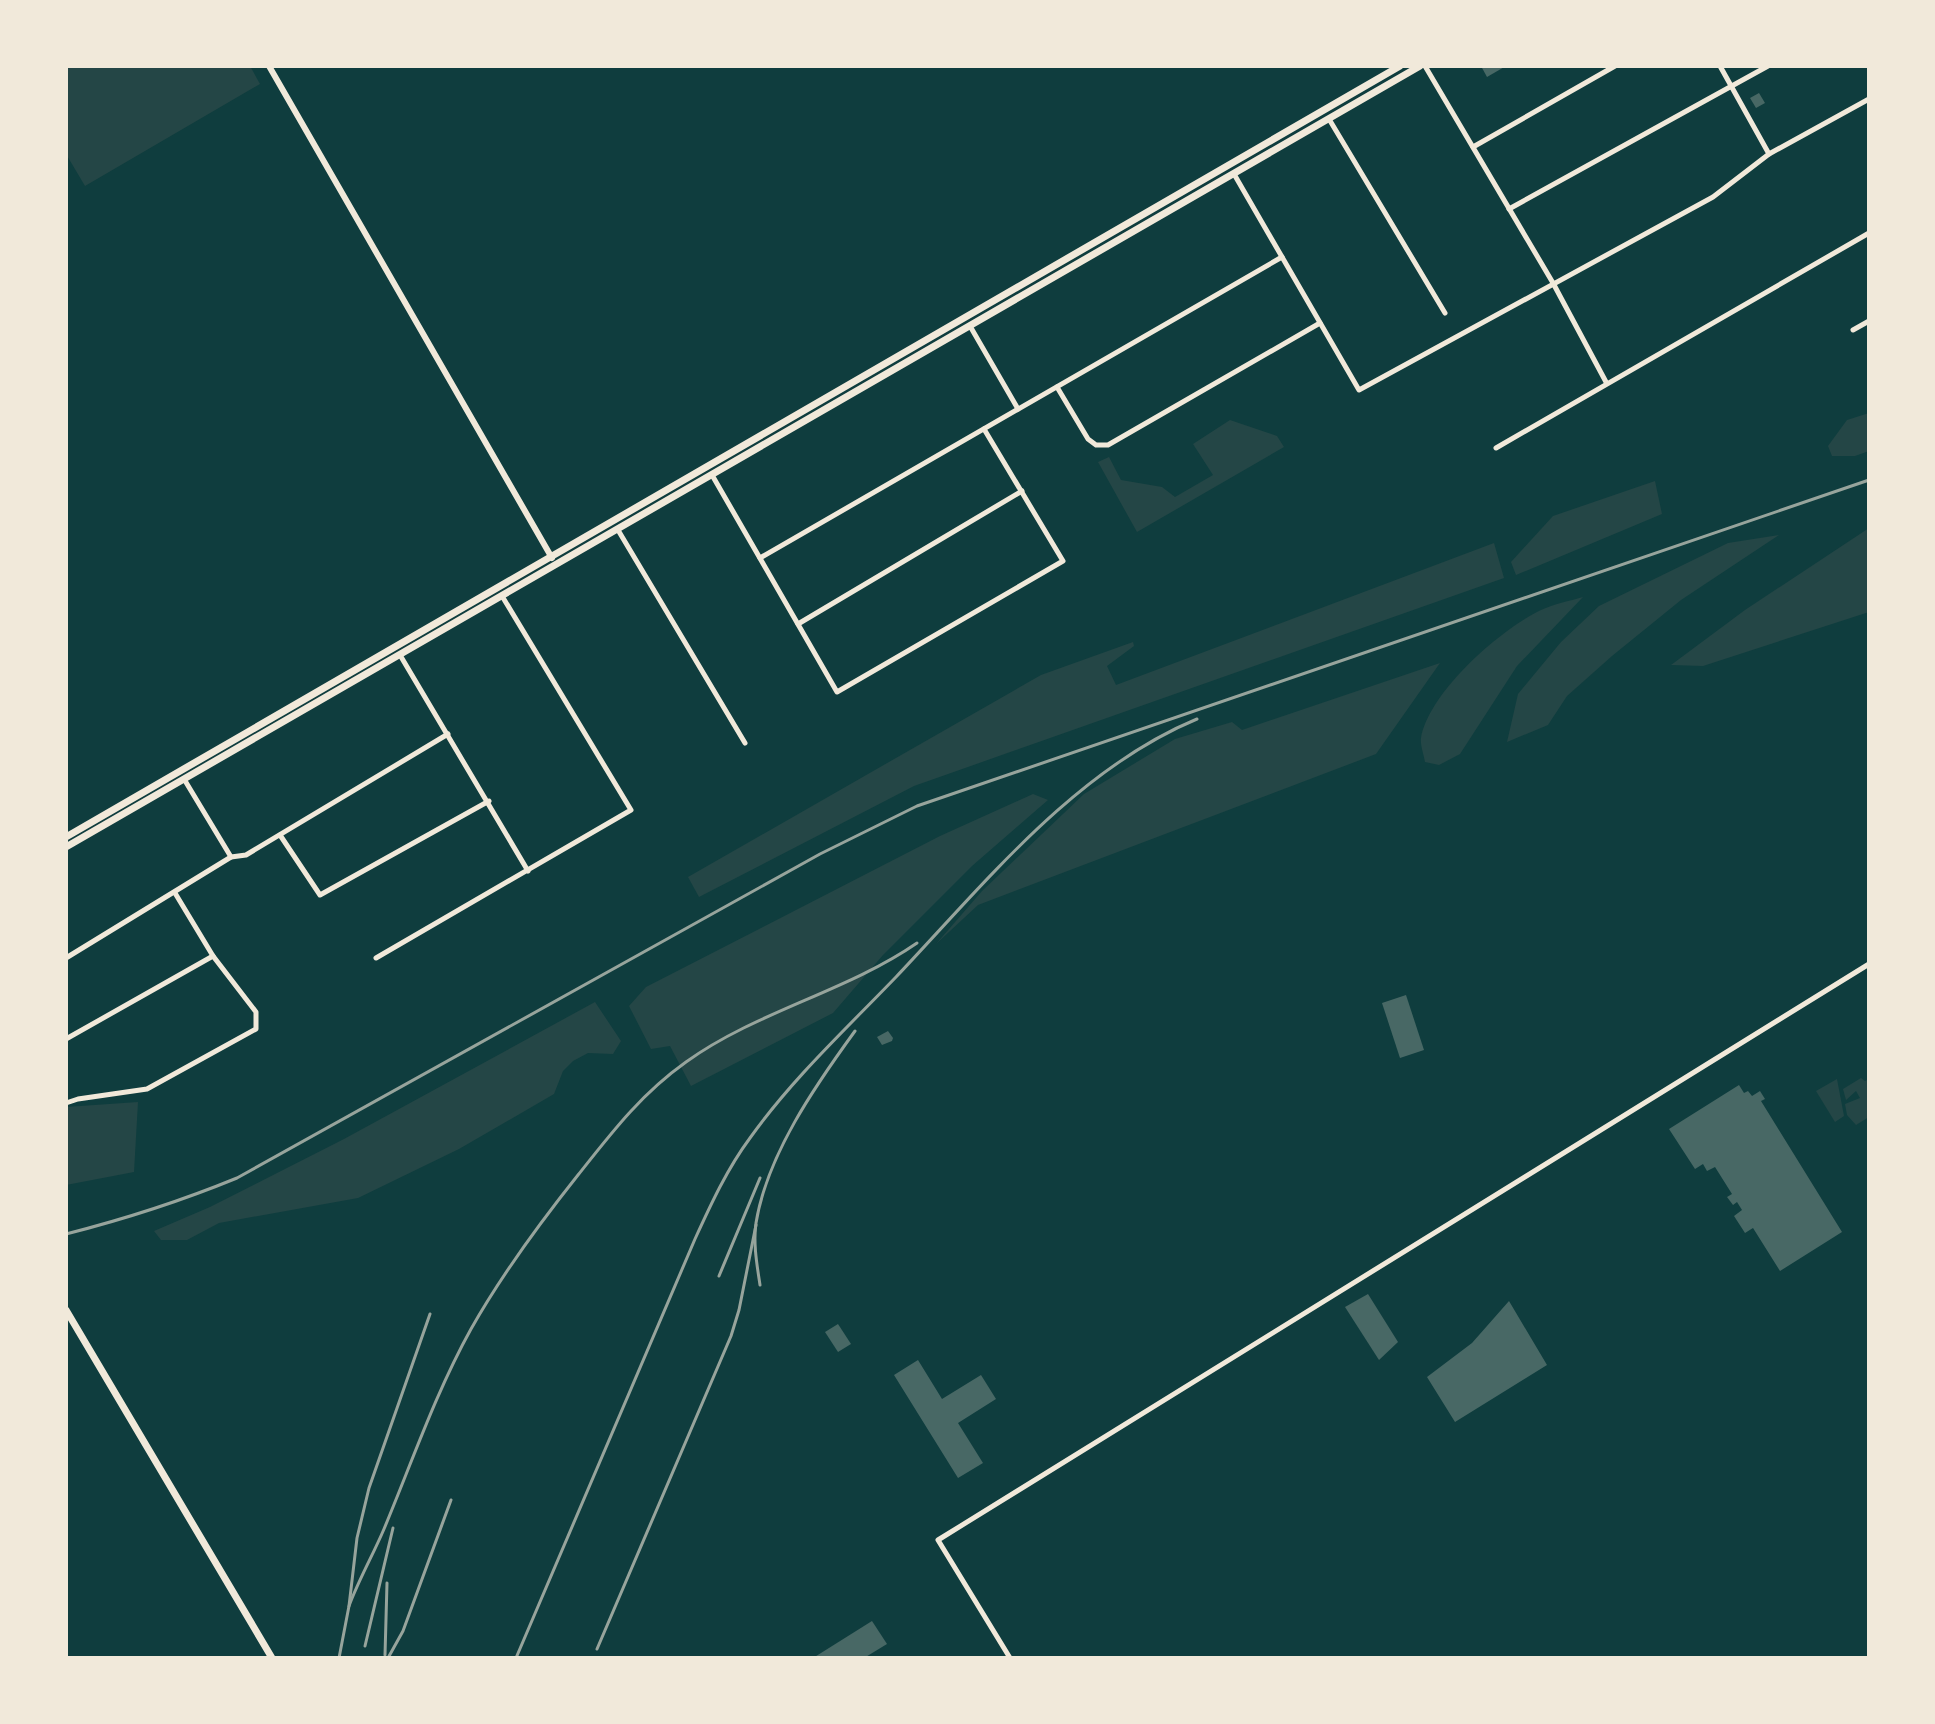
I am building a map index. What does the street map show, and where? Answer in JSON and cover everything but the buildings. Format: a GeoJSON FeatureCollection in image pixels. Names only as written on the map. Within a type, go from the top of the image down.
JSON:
{"type":"FeatureCollection","features":[{"type":"Feature","properties":{"kind":"main road"},"geometry":{"type":"LineString","coordinates":[[66,837],[181,775],[710,472],[968,322],[1062,262],[1400,66]]}},
{"type":"Feature","properties":{"kind":"main road"},"geometry":{"type":"LineString","coordinates":[[968,322],[1067,270],[1423,66]]}},
{"type":"Feature","properties":{"kind":"main road"},"geometry":{"type":"LineString","coordinates":[[1324,110],[1329,119]]}},
{"type":"Feature","properties":{"kind":"main road"},"geometry":{"type":"LineString","coordinates":[[1229,165],[1234,174]]}},
{"type":"Feature","properties":{"kind":"main road"},"geometry":{"type":"LineString","coordinates":[[1062,262],[1067,270]]}},
{"type":"Feature","properties":{"kind":"main road"},"geometry":{"type":"LineString","coordinates":[[397,652],[502,596],[554,562],[618,530],[710,472]]}},
{"type":"Feature","properties":{"kind":"main road"},"geometry":{"type":"LineString","coordinates":[[66,847],[181,775]]}},
{"type":"Feature","properties":{"kind":"main road"},"geometry":{"type":"LineString","coordinates":[[66,1310],[272,1658]]}},
{"type":"Feature","properties":{"kind":"street"},"geometry":{"type":"LineString","coordinates":[[269,66],[554,562]]}},
{"type":"Feature","properties":{"kind":"street"},"geometry":{"type":"LineString","coordinates":[[1423,66],[1553,283],[1606,382]]}},
{"type":"Feature","properties":{"kind":"street"},"geometry":{"type":"LineString","coordinates":[[1473,147],[1615,66]]}},
{"type":"Feature","properties":{"kind":"street"},"geometry":{"type":"LineString","coordinates":[[1720,66],[1769,154]]}},
{"type":"Feature","properties":{"kind":"street"},"geometry":{"type":"LineString","coordinates":[[1509,209],[1768,66]]}},
{"type":"Feature","properties":{"kind":"street"},"geometry":{"type":"LineString","coordinates":[[1234,174],[1359,390],[1713,197],[1769,154],[1869,99]]}},
{"type":"Feature","properties":{"kind":"street"},"geometry":{"type":"LineString","coordinates":[[1329,119],[1445,313]]}},
{"type":"Feature","properties":{"kind":"street"},"geometry":{"type":"LineString","coordinates":[[1496,448],[1869,233]]}},
{"type":"Feature","properties":{"kind":"street"},"geometry":{"type":"LineString","coordinates":[[760,558],[1282,257]]}},
{"type":"Feature","properties":{"kind":"street"},"geometry":{"type":"LineString","coordinates":[[1853,330],[1869,321]]}},
{"type":"Feature","properties":{"kind":"street"},"geometry":{"type":"LineString","coordinates":[[968,322],[1018,409]]}},
{"type":"Feature","properties":{"kind":"street"},"geometry":{"type":"LineString","coordinates":[[1057,387],[1088,439],[1096,445],[1108,445],[1320,323]]}},
{"type":"Feature","properties":{"kind":"street"},"geometry":{"type":"LineString","coordinates":[[710,472],[837,692],[1063,561],[984,429]]}},
{"type":"Feature","properties":{"kind":"street"},"geometry":{"type":"LineString","coordinates":[[798,624],[1022,491]]}},
{"type":"Feature","properties":{"kind":"street"},"geometry":{"type":"LineString","coordinates":[[618,530],[745,743]]}},
{"type":"Feature","properties":{"kind":"street"},"geometry":{"type":"LineString","coordinates":[[376,958],[631,810],[502,596]]}},
{"type":"Feature","properties":{"kind":"street"},"geometry":{"type":"LineString","coordinates":[[397,652],[489,801],[528,871]]}},
{"type":"Feature","properties":{"kind":"street"},"geometry":{"type":"LineString","coordinates":[[66,958],[231,857],[246,855],[448,734]]}},
{"type":"Feature","properties":{"kind":"street"},"geometry":{"type":"LineString","coordinates":[[181,775],[231,857]]}},
{"type":"Feature","properties":{"kind":"street"},"geometry":{"type":"LineString","coordinates":[[280,835],[320,895],[489,801]]}},
{"type":"Feature","properties":{"kind":"street"},"geometry":{"type":"LineString","coordinates":[[66,1103],[147,1089],[256,1029],[256,1012],[213,956],[175,893]]}},
{"type":"Feature","properties":{"kind":"street"},"geometry":{"type":"LineString","coordinates":[[66,1039],[213,956]]}},
{"type":"Feature","properties":{"kind":"street"},"geometry":{"type":"LineString","coordinates":[[1010,1658],[938,1540],[1869,964]]}},
{"type":"Feature","properties":{"kind":"shaded area"},"geometry":{"type":"Polygon","coordinates":[[[66,66],[250,66],[260,84],[85,186],[66,154],[66,66]]]}},
{"type":"Feature","properties":{"kind":"shaded area"},"geometry":{"type":"Polygon","coordinates":[[[1869,413],[1869,451],[1855,456],[1832,456],[1828,446],[1847,420],[1869,413]]]}},
{"type":"Feature","properties":{"kind":"shaded area"},"geometry":{"type":"Polygon","coordinates":[[[1230,420],[1277,436],[1284,447],[1137,532],[1098,462],[1109,457],[1121,480],[1162,487],[1175,497],[1213,475],[1193,444],[1230,420]]]}},
{"type":"Feature","properties":{"kind":"shaded area"},"geometry":{"type":"Polygon","coordinates":[[[1655,481],[1662,514],[1516,575],[1511,562],[1553,516],[1655,481]]]}},
{"type":"Feature","properties":{"kind":"shaded area"},"geometry":{"type":"Polygon","coordinates":[[[1869,528],[1869,612],[1703,666],[1671,665],[1745,610],[1869,528]]]}},
{"type":"Feature","properties":{"kind":"shaded area"},"geometry":{"type":"Polygon","coordinates":[[[1779,535],[1681,600],[1612,656],[1567,696],[1548,725],[1507,742],[1518,694],[1561,642],[1599,606],[1728,543],[1779,535]]]}},
{"type":"Feature","properties":{"kind":"shaded area"},"geometry":{"type":"Polygon","coordinates":[[[1494,543],[1504,578],[914,786],[699,897],[688,877],[1041,675],[1133,642],[1134,646],[1107,666],[1116,685],[1494,543]]]}},
{"type":"Feature","properties":{"kind":"shaded area"},"geometry":{"type":"Polygon","coordinates":[[[1583,597],[1517,666],[1460,754],[1439,765],[1425,762],[1421,738],[1427,720],[1452,682],[1469,664],[1524,619],[1546,608],[1583,597]]]}},
{"type":"Feature","properties":{"kind":"shaded area"},"geometry":{"type":"Polygon","coordinates":[[[1440,663],[1376,754],[978,905],[936,944],[982,891],[1084,794],[1175,739],[1232,722],[1242,730],[1440,663]]]}},
{"type":"Feature","properties":{"kind":"shaded area"},"geometry":{"type":"Polygon","coordinates":[[[1033,794],[1048,800],[972,866],[883,955],[833,1013],[691,1086],[670,1046],[651,1049],[629,1006],[646,987],[940,836],[1033,794]]]}},
{"type":"Feature","properties":{"kind":"shaded area"},"geometry":{"type":"Polygon","coordinates":[[[595,1002],[621,1041],[613,1054],[588,1053],[573,1061],[563,1071],[554,1094],[459,1149],[358,1198],[219,1223],[187,1240],[161,1240],[154,1231],[210,1207],[344,1139],[595,1002]]]}},
{"type":"Feature","properties":{"kind":"shaded area"},"geometry":{"type":"Polygon","coordinates":[[[1861,1078],[1865,1081],[1869,1079],[1869,1117],[1856,1125],[1847,1115],[1845,1104],[1860,1098],[1856,1091],[1846,1100],[1843,1089],[1861,1078]]]}},
{"type":"Feature","properties":{"kind":"shaded area"},"geometry":{"type":"Polygon","coordinates":[[[1837,1079],[1844,1116],[1835,1122],[1816,1091],[1837,1079]]]}},
{"type":"Feature","properties":{"kind":"shaded area"},"geometry":{"type":"Polygon","coordinates":[[[138,1102],[134,1172],[66,1185],[66,1107],[138,1102]]]}},
{"type":"Feature","properties":{"kind":"railway"},"geometry":{"type":"LineString","coordinates":[[66,1234],[153,1209],[237,1178],[820,854],[917,806],[1869,480]]}},
{"type":"Feature","properties":{"kind":"railway"},"geometry":{"type":"LineString","coordinates":[[516,1658],[695,1239],[727,1174],[750,1138],[820,1055],[1034,832],[1111,767],[1197,719]]}},
{"type":"Feature","properties":{"kind":"railway"},"geometry":{"type":"LineString","coordinates":[[349,1606],[435,1402],[471,1329],[535,1231],[615,1129],[655,1087],[713,1044],[861,975],[917,943]]}},
{"type":"Feature","properties":{"kind":"railway"},"geometry":{"type":"LineString","coordinates":[[760,1285],[755,1231],[770,1172],[809,1098],[855,1031]]}},
{"type":"Feature","properties":{"kind":"railway"},"geometry":{"type":"LineString","coordinates":[[719,1276],[760,1178]]}},
{"type":"Feature","properties":{"kind":"railway"},"geometry":{"type":"LineString","coordinates":[[597,1649],[731,1336],[756,1225]]}},
{"type":"Feature","properties":{"kind":"railway"},"geometry":{"type":"LineString","coordinates":[[339,1658],[357,1538],[369,1488],[430,1314]]}},
{"type":"Feature","properties":{"kind":"railway"},"geometry":{"type":"LineString","coordinates":[[388,1658],[403,1631],[451,1500]]}},
{"type":"Feature","properties":{"kind":"railway"},"geometry":{"type":"LineString","coordinates":[[365,1646],[393,1528]]}},
{"type":"Feature","properties":{"kind":"railway"},"geometry":{"type":"LineString","coordinates":[[385,1655],[387,1583]]}}]}
